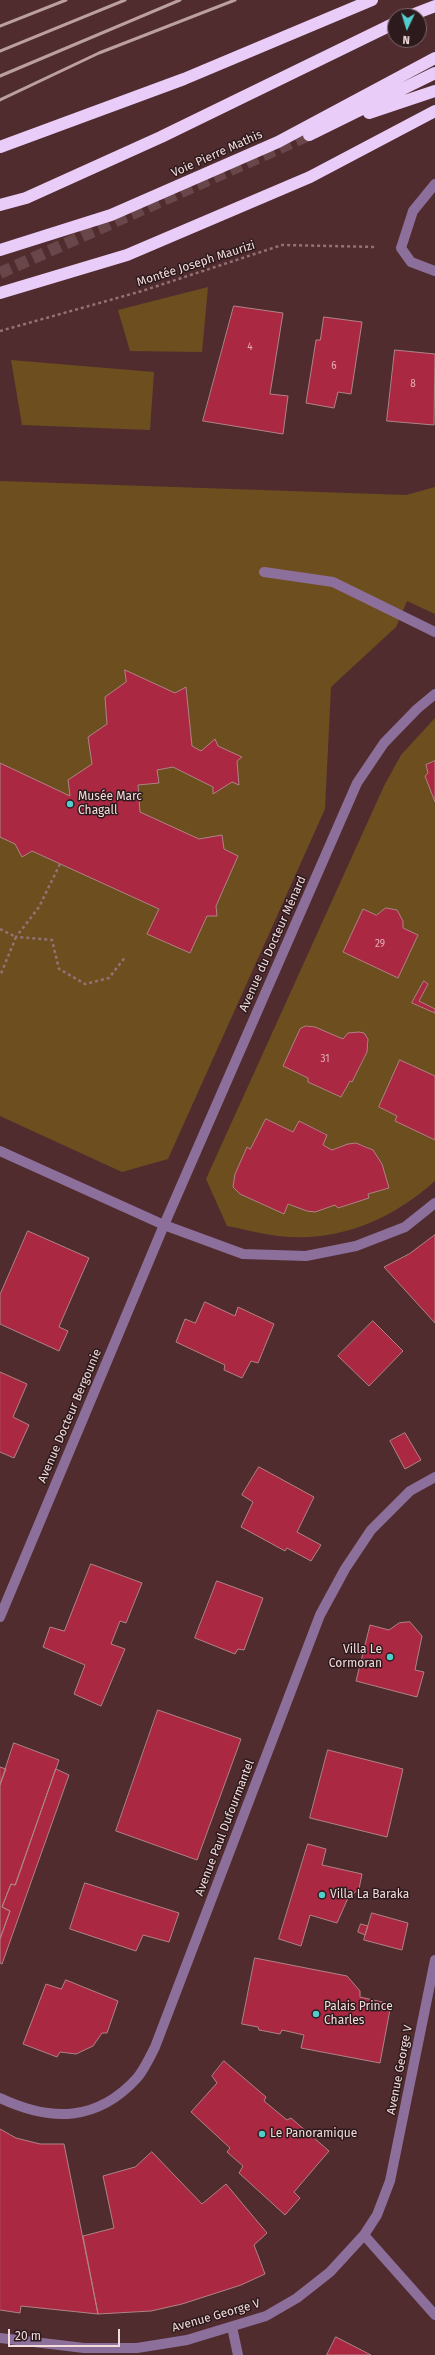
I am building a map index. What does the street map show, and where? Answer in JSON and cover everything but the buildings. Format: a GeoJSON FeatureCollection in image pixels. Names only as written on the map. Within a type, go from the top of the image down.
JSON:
{"type":"FeatureCollection","features":[{"type":"Feature","properties":{"kind":"highway"},"geometry":{"type":"LineString","coordinates":[[0,147],[184,79],[372,0]]}},
{"type":"Feature","properties":{"kind":"highway"},"geometry":{"type":"LineString","coordinates":[[0,205],[26,198],[161,138],[387,27]]}},
{"type":"Feature","properties":{"kind":"highway","name":"Voie Pierre Mathis"},"geometry":{"type":"LineString","coordinates":[[0,250],[111,215],[278,142],[435,58]]}},
{"type":"Feature","properties":{"kind":"highway"},"geometry":{"type":"LineString","coordinates":[[435,73],[309,135],[435,91]]}},
{"type":"Feature","properties":{"kind":"highway"},"geometry":{"type":"LineString","coordinates":[[0,293],[127,255],[310,177],[435,111]]}},
{"type":"Feature","properties":{"kind":"street"},"geometry":{"type":"LineString","coordinates":[[435,184],[413,212],[402,248],[411,262],[435,271]]}},
{"type":"Feature","properties":{"kind":"street"},"geometry":{"type":"LineString","coordinates":[[264,572],[333,582],[435,632]]}},
{"type":"Feature","properties":{"kind":"street","name":"Avenue du Docteur Ménard"},"geometry":{"type":"LineString","coordinates":[[164,1225],[357,784],[384,743],[417,709],[435,694]]}},
{"type":"Feature","properties":{"kind":"street"},"geometry":{"type":"LineString","coordinates":[[0,1151],[164,1225],[242,1254],[306,1256],[356,1246],[405,1227],[435,1203]]}},
{"type":"Feature","properties":{"kind":"street","name":"Avenue Docteur Bergounie"},"geometry":{"type":"LineString","coordinates":[[0,1617],[164,1225]]}},
{"type":"Feature","properties":{"kind":"street","name":"Avenue Paul Dufourmantel"},"geometry":{"type":"LineString","coordinates":[[0,2098],[22,2109],[53,2115],[84,2112],[113,2101],[138,2077],[155,2047],[320,1615],[344,1569],[371,1530],[410,1491],[435,1477]]}},
{"type":"Feature","properties":{"kind":"street","name":"Avenue George V"},"geometry":{"type":"LineString","coordinates":[[0,2338],[84,2348],[138,2348],[187,2340],[266,2316],[297,2298],[330,2272],[364,2235],[378,2215],[390,2181],[435,1960]]}},
{"type":"Feature","properties":{"kind":"street"},"geometry":{"type":"LineString","coordinates":[[364,2235],[435,2315]]}},
{"type":"Feature","properties":{"kind":"street"},"geometry":{"type":"LineString","coordinates":[[232,2327],[238,2355]]}},
{"type":"Feature","properties":{"kind":"path","name":"Montée Joseph Maurizi"},"geometry":{"type":"LineString","coordinates":[[0,331],[142,291],[282,245],[402,248]]}},
{"type":"Feature","properties":{"kind":"path"},"geometry":{"type":"LineString","coordinates":[[0,976],[16,937],[39,907],[60,864]]}},
{"type":"Feature","properties":{"kind":"path"},"geometry":{"type":"LineString","coordinates":[[0,929],[16,937],[52,940],[59,969],[85,984],[109,978],[126,956]]}},
{"type":"Feature","properties":{"kind":"shaded area"},"geometry":{"type":"Polygon","coordinates":[[[208,287],[202,352],[130,351],[118,310],[208,287]]]}},
{"type":"Feature","properties":{"kind":"shaded area"},"geometry":{"type":"Polygon","coordinates":[[[11,360],[154,372],[150,430],[22,425],[11,360]]]}},
{"type":"Feature","properties":{"kind":"shaded area"},"geometry":{"type":"Polygon","coordinates":[[[0,481],[406,495],[435,487],[435,614],[407,601],[396,627],[331,687],[325,809],[168,1159],[122,1172],[0,1116],[0,481]]]}},
{"type":"Feature","properties":{"kind":"shaded area"},"geometry":{"type":"Polygon","coordinates":[[[435,718],[435,761],[426,765],[435,802],[435,1009],[419,1001],[428,984],[424,981],[412,1003],[435,1013],[435,1076],[400,1060],[379,1107],[397,1116],[395,1121],[435,1140],[435,1181],[418,1195],[382,1217],[362,1226],[342,1232],[322,1236],[278,1236],[227,1226],[206,1179],[384,786],[401,755],[435,718]],[[386,908],[376,915],[363,909],[343,952],[398,978],[418,935],[403,928],[403,921],[396,910],[386,908]],[[306,1026],[300,1029],[283,1066],[308,1078],[308,1082],[341,1097],[350,1081],[352,1082],[365,1058],[368,1049],[366,1036],[359,1033],[348,1033],[343,1039],[315,1027],[306,1026]],[[266,1119],[250,1149],[247,1147],[235,1174],[233,1187],[240,1194],[284,1213],[288,1204],[311,1210],[335,1205],[338,1208],[369,1198],[368,1194],[389,1188],[382,1166],[372,1150],[365,1146],[356,1144],[346,1145],[332,1150],[323,1145],[327,1134],[299,1121],[293,1132],[266,1119]]]}},
{"type":"Feature","properties":{"kind":"tunnel"},"geometry":{"type":"LineString","coordinates":[[0,273],[309,135]]}},
{"type":"Feature","properties":{"kind":"railway"},"geometry":{"type":"LineString","coordinates":[[0,26],[66,0]]}},
{"type":"Feature","properties":{"kind":"railway"},"geometry":{"type":"LineString","coordinates":[[0,51],[125,0]]}},
{"type":"Feature","properties":{"kind":"railway"},"geometry":{"type":"LineString","coordinates":[[0,76],[180,0]]}},
{"type":"Feature","properties":{"kind":"railway"},"geometry":{"type":"LineString","coordinates":[[0,100],[99,53],[235,0]]}},
{"type":"Feature","properties":{"kind":"place","name":"Musée Marc Chagall"},"geometry":{"type":"Point","coordinates":[70,804]}},
{"type":"Feature","properties":{"kind":"place","name":"Villa Le Cormoran"},"geometry":{"type":"Point","coordinates":[390,1657]}},
{"type":"Feature","properties":{"kind":"place","name":"Villa La Baraka"},"geometry":{"type":"Point","coordinates":[322,1895]}},
{"type":"Feature","properties":{"kind":"place","name":"Palais Prince Charles"},"geometry":{"type":"Point","coordinates":[316,2014]}},
{"type":"Feature","properties":{"kind":"place","name":"Le Panoramique"},"geometry":{"type":"Point","coordinates":[262,2134]}}]}
